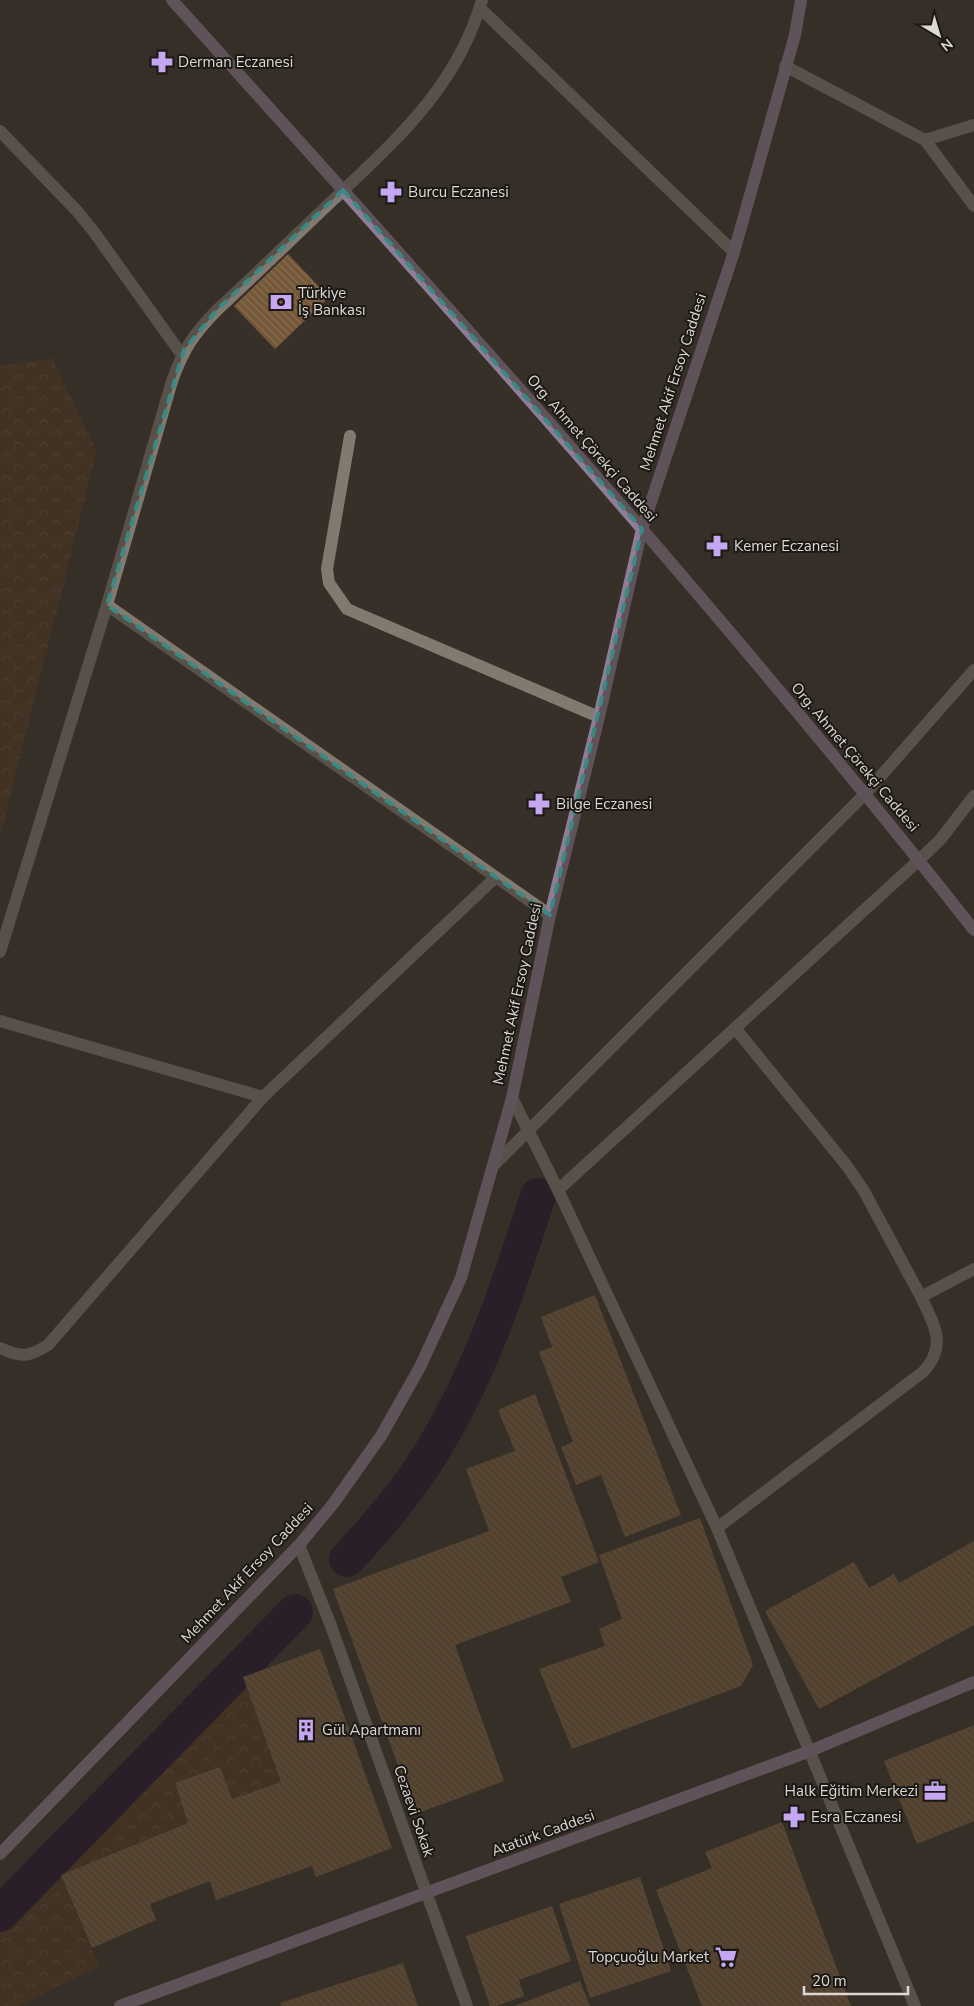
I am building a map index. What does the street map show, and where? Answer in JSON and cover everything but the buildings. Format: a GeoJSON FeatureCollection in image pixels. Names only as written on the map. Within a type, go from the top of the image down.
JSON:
{"type":"FeatureCollection","features":[{"type":"Feature","properties":{"kind":"street","name":"Org. Ahmet Çörekçi Caddesi"},"geometry":{"type":"LineString","coordinates":[[172,0],[343,190],[642,529],[865,794],[974,930]]}},
{"type":"Feature","properties":{"kind":"street","name":"Mehmet Akif Ersoy Caddesi"},"geometry":{"type":"LineString","coordinates":[[0,1854],[299,1545],[334,1504],[381,1436],[420,1367],[461,1278],[512,1098],[550,915],[599,717],[642,529],[734,252],[795,35],[801,0]]}},
{"type":"Feature","properties":{"kind":"street"},"geometry":{"type":"LineString","coordinates":[[0,952],[182,354],[195,333],[217,310],[403,132],[428,104],[459,58],[481,4],[734,252]]}},
{"type":"Feature","properties":{"kind":"street"},"geometry":{"type":"LineString","coordinates":[[785,66],[925,140],[974,206]]}},
{"type":"Feature","properties":{"kind":"street"},"geometry":{"type":"LineString","coordinates":[[925,140],[974,124]]}},
{"type":"Feature","properties":{"kind":"street"},"geometry":{"type":"LineString","coordinates":[[0,131],[94,232],[182,354]]}},
{"type":"Feature","properties":{"kind":"street"},"geometry":{"type":"LineString","coordinates":[[350,436],[327,569],[329,583],[347,609],[599,717]]}},
{"type":"Feature","properties":{"kind":"street"},"geometry":{"type":"LineString","coordinates":[[107,605],[550,915]]}},
{"type":"Feature","properties":{"kind":"street"},"geometry":{"type":"LineString","coordinates":[[493,1166],[865,794],[974,670]]}},
{"type":"Feature","properties":{"kind":"street"},"geometry":{"type":"LineString","coordinates":[[558,1190],[919,860],[944,834],[974,796]]}},
{"type":"Feature","properties":{"kind":"street"},"geometry":{"type":"LineString","coordinates":[[0,1348],[22,1356],[34,1353],[48,1345],[263,1097],[496,877]]}},
{"type":"Feature","properties":{"kind":"street"},"geometry":{"type":"LineString","coordinates":[[0,1021],[263,1097]]}},
{"type":"Feature","properties":{"kind":"street"},"geometry":{"type":"LineString","coordinates":[[717,1528],[923,1372],[931,1364],[938,1347],[937,1337],[922,1297],[864,1191],[847,1166],[735,1028]]}},
{"type":"Feature","properties":{"kind":"street"},"geometry":{"type":"LineString","coordinates":[[512,1098],[558,1190],[717,1528],[915,2006]]}},
{"type":"Feature","properties":{"kind":"street"},"geometry":{"type":"LineString","coordinates":[[922,1297],[974,1269]]}},
{"type":"Feature","properties":{"kind":"street","name":"Cezaevi Sokak"},"geometry":{"type":"LineString","coordinates":[[299,1545],[332,1626],[467,2006]]}},
{"type":"Feature","properties":{"kind":"street","name":"Atatürk Caddesi"},"geometry":{"type":"LineString","coordinates":[[120,2006],[810,1751],[974,1682]]}},
{"type":"Feature","properties":{"kind":"highlighted area"},"geometry":{"type":"Polygon","coordinates":[[[343,190],[642,529],[550,915],[107,605],[184,350],[217,310],[343,190]]]}},
{"type":"Feature","properties":{"kind":"green space"},"geometry":{"type":"Polygon","coordinates":[[[52,358],[97,451],[0,838],[0,366],[52,358]]]}},
{"type":"Feature","properties":{"kind":"green space"},"geometry":{"type":"Polygon","coordinates":[[[243,1677],[281,1782],[232,1799],[220,1767],[175,1783],[188,1823],[61,1876],[99,1966],[19,2006],[0,2006],[0,1916],[243,1677]]]}},
{"type":"Feature","properties":{"kind":"waterway"},"geometry":{"type":"LineString","coordinates":[[347,1559],[382,1520],[425,1463],[467,1388],[494,1325],[538,1196]]}},
{"type":"Feature","properties":{"kind":"waterway"},"geometry":{"type":"LineString","coordinates":[[0,1914],[295,1612]]}},
{"type":"Feature","properties":{"kind":"place","name":"Derman Eczanesi"},"geometry":{"type":"Point","coordinates":[162,62]}},
{"type":"Feature","properties":{"kind":"place","name":"Burcu Eczanesi"},"geometry":{"type":"Point","coordinates":[391,192]}},
{"type":"Feature","properties":{"kind":"place","name":"Türkiye İş Bankası"},"geometry":{"type":"Point","coordinates":[281,302]}},
{"type":"Feature","properties":{"kind":"place","name":"Kemer Eczanesi"},"geometry":{"type":"Point","coordinates":[717,546]}},
{"type":"Feature","properties":{"kind":"place","name":"Bilge Eczanesi"},"geometry":{"type":"Point","coordinates":[539,804]}},
{"type":"Feature","properties":{"kind":"place","name":"Gül Apartmanı"},"geometry":{"type":"Point","coordinates":[306,1730]}},
{"type":"Feature","properties":{"kind":"place","name":"Halk Eğitim Merkezi"},"geometry":{"type":"Point","coordinates":[935,1791]}},
{"type":"Feature","properties":{"kind":"place","name":"Esra Eczanesi"},"geometry":{"type":"Point","coordinates":[794,1817]}},
{"type":"Feature","properties":{"kind":"place","name":"Topçuoğlu Market"},"geometry":{"type":"Point","coordinates":[726,1957]}}]}
